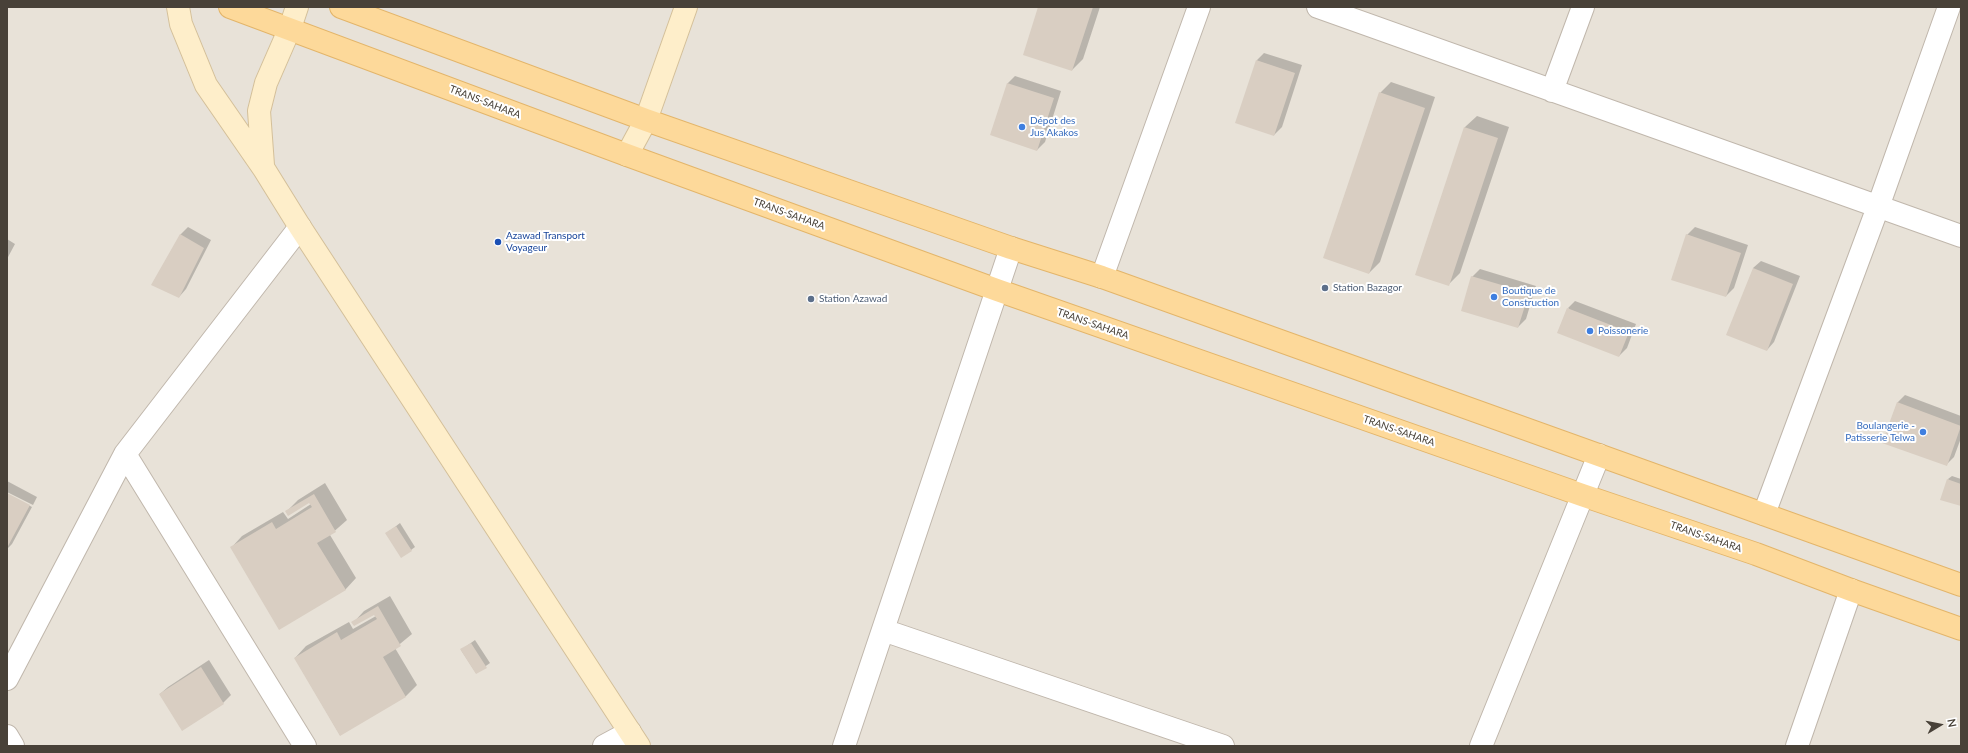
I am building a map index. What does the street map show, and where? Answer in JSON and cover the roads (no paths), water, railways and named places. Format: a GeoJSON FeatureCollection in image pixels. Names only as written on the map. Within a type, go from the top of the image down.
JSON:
{"type":"FeatureCollection","features":[{"type":"Feature","properties":{"kind":"main road","name":"TRANS-SAHARA"},"geometry":{"type":"LineString","coordinates":[[230,7],[290,28],[627,155],[997,290],[1582,495],[1756,554],[1961,629]]}},
{"type":"Feature","properties":{"kind":"main road"},"geometry":{"type":"LineString","coordinates":[[341,7],[646,120],[1011,248],[1102,277],[1961,585]]}},
{"type":"Feature","properties":{"kind":"street"},"geometry":{"type":"LineString","coordinates":[[178,7],[182,24],[206,85],[264,169],[300,227],[634,739],[604,746]]}},
{"type":"Feature","properties":{"kind":"street"},"geometry":{"type":"LineString","coordinates":[[264,169],[259,111],[266,83],[290,28],[297,7]]}},
{"type":"Feature","properties":{"kind":"street"},"geometry":{"type":"LineString","coordinates":[[627,155],[646,120],[686,7]]}},
{"type":"Feature","properties":{"kind":"street"},"geometry":{"type":"LineString","coordinates":[[1102,277],[1199,7]]}},
{"type":"Feature","properties":{"kind":"street"},"geometry":{"type":"LineString","coordinates":[[1318,7],[1961,236]]}},
{"type":"Feature","properties":{"kind":"street"},"geometry":{"type":"LineString","coordinates":[[1552,91],[1583,7]]}},
{"type":"Feature","properties":{"kind":"street"},"geometry":{"type":"LineString","coordinates":[[1764,514],[1878,207],[1948,7]]}},
{"type":"Feature","properties":{"kind":"street"},"geometry":{"type":"LineString","coordinates":[[7,679],[125,454],[300,227]]}},
{"type":"Feature","properties":{"kind":"street"},"geometry":{"type":"LineString","coordinates":[[844,746],[1011,248]]}},
{"type":"Feature","properties":{"kind":"street"},"geometry":{"type":"LineString","coordinates":[[125,454],[305,746]]}},
{"type":"Feature","properties":{"kind":"street"},"geometry":{"type":"LineString","coordinates":[[1481,746],[1599,455]]}},
{"type":"Feature","properties":{"kind":"street"},"geometry":{"type":"LineString","coordinates":[[1797,746],[1851,590]]}},
{"type":"Feature","properties":{"kind":"street"},"geometry":{"type":"LineString","coordinates":[[883,630],[1223,746]]}},
{"type":"Feature","properties":{"kind":"street"},"geometry":{"type":"LineString","coordinates":[[7,736],[13,746]]}},
{"type":"Feature","properties":{"kind":"place","name":"Dépot des Jus Akakos"},"geometry":{"type":"Point","coordinates":[1022,127]}},
{"type":"Feature","properties":{"kind":"place","name":"Azawad Transport Voyageur"},"geometry":{"type":"Point","coordinates":[498,242]}},
{"type":"Feature","properties":{"kind":"place","name":"Station Bazagor"},"geometry":{"type":"Point","coordinates":[1325,288]}},
{"type":"Feature","properties":{"kind":"place","name":"Boutique de Construction"},"geometry":{"type":"Point","coordinates":[1494,297]}},
{"type":"Feature","properties":{"kind":"place","name":"Station Azawad"},"geometry":{"type":"Point","coordinates":[811,299]}},
{"type":"Feature","properties":{"kind":"place","name":"Poissonerie"},"geometry":{"type":"Point","coordinates":[1590,331]}},
{"type":"Feature","properties":{"kind":"place","name":"Boulangerie - Patisserie Telwa"},"geometry":{"type":"Point","coordinates":[1923,432]}}]}
